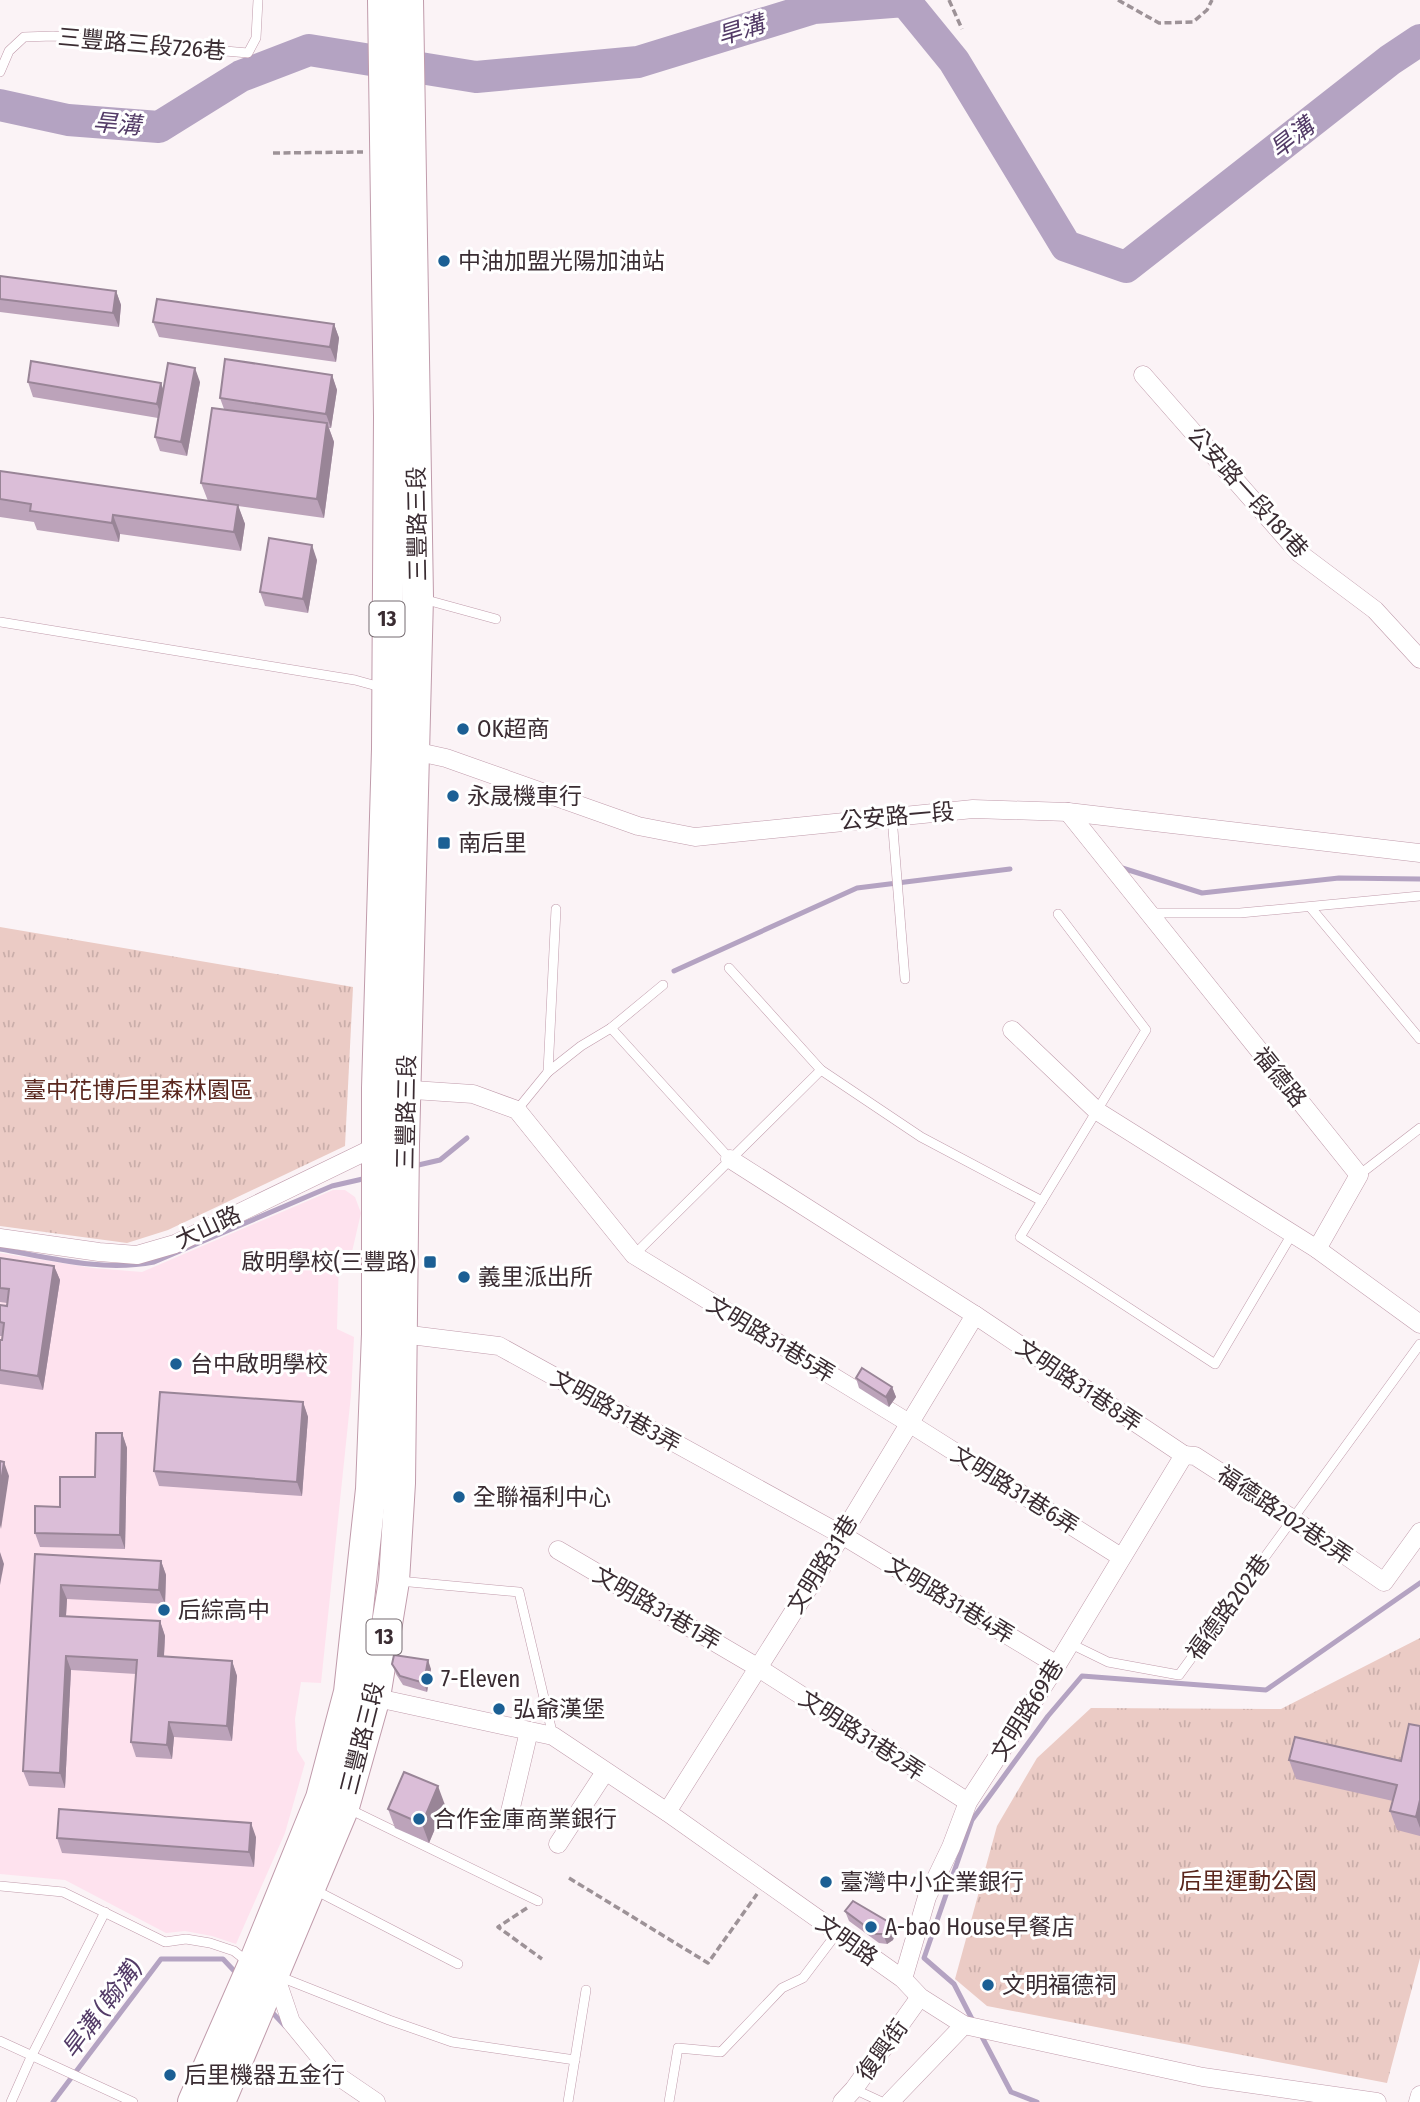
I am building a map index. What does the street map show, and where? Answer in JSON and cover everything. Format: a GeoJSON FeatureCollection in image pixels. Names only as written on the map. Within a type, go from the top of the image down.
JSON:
{"type":"FeatureCollection","features":[{"type":"Feature","properties":{"kind":"main road","name":"三豐路三段"},"geometry":{"type":"LineString","coordinates":[[193,2102],[264,1970],[312,1889],[344,1807],[377,1588],[400,1483],[390,1333],[392,1089],[401,749],[418,597],[398,152],[396,13]]}},
{"type":"Feature","properties":{"kind":"main road","name":"三豐路三段"},"geometry":{"type":"LineString","coordinates":[[398,152],[388,416],[386,689],[401,749]]}},
{"type":"Feature","properties":{"kind":"main road","name":"三豐路三段"},"geometry":{"type":"LineString","coordinates":[[220,2102],[321,1797],[362,1695]]}},
{"type":"Feature","properties":{"kind":"street","name":"公安路一段181巷"},"geometry":{"type":"LineString","coordinates":[[1143,375],[1300,553],[1375,610],[1420,659]]}},
{"type":"Feature","properties":{"kind":"street","name":"公安路一段"},"geometry":{"type":"LineString","coordinates":[[401,749],[446,758],[638,825],[695,837],[973,808],[1068,812],[1420,853]]}},
{"type":"Feature","properties":{"kind":"street","name":"福德路"},"geometry":{"type":"LineString","coordinates":[[1068,812],[1359,1175]]}},
{"type":"Feature","properties":{"kind":"street"},"geometry":{"type":"LineString","coordinates":[[1012,1030],[1097,1111],[1317,1249],[1420,1324]]}},
{"type":"Feature","properties":{"kind":"street"},"geometry":{"type":"LineString","coordinates":[[392,1089],[473,1094],[517,1110]]}},
{"type":"Feature","properties":{"kind":"street","name":"文明路31巷5弄"},"geometry":{"type":"LineString","coordinates":[[517,1110],[634,1255],[909,1423]]}},
{"type":"Feature","properties":{"kind":"street","name":"大山路"},"geometry":{"type":"LineString","coordinates":[[0,1238],[136,1255],[175,1244],[391,1145]]}},
{"type":"Feature","properties":{"kind":"street","name":"文明路31巷8弄"},"geometry":{"type":"LineString","coordinates":[[730,1159],[975,1315],[1184,1455]]}},
{"type":"Feature","properties":{"kind":"street"},"geometry":{"type":"LineString","coordinates":[[1317,1249],[1359,1175]]}},
{"type":"Feature","properties":{"kind":"street","name":"文明路31巷"},"geometry":{"type":"LineString","coordinates":[[667,1812],[842,1535],[975,1315]]}},
{"type":"Feature","properties":{"kind":"street","name":"文明路31巷3弄"},"geometry":{"type":"LineString","coordinates":[[390,1333],[499,1346],[842,1535]]}},
{"type":"Feature","properties":{"kind":"street","name":"文明路31巷6弄"},"geometry":{"type":"LineString","coordinates":[[909,1423],[1121,1557]]}},
{"type":"Feature","properties":{"kind":"street","name":"福德路202巷2弄"},"geometry":{"type":"LineString","coordinates":[[1184,1455],[1195,1456],[1384,1582],[1420,1532]]}},
{"type":"Feature","properties":{"kind":"street","name":"文明路69巷"},"geometry":{"type":"LineString","coordinates":[[903,1979],[928,1897],[968,1802],[1057,1665],[1184,1455]]}},
{"type":"Feature","properties":{"kind":"street","name":"文明路31巷4弄"},"geometry":{"type":"LineString","coordinates":[[842,1535],[1057,1665]]}},
{"type":"Feature","properties":{"kind":"street","name":"文明路31巷1弄"},"geometry":{"type":"LineString","coordinates":[[558,1550],[757,1667]]}},
{"type":"Feature","properties":{"kind":"street","name":"文明路31巷2弄"},"geometry":{"type":"LineString","coordinates":[[757,1667],[968,1802]]}},
{"type":"Feature","properties":{"kind":"street","name":"文明路"},"geometry":{"type":"LineString","coordinates":[[362,1695],[553,1736],[667,1812],[903,1979],[920,1997],[964,2025],[1203,2077],[1377,2102]]}},
{"type":"Feature","properties":{"kind":"street"},"geometry":{"type":"LineString","coordinates":[[508,1819],[529,1731]]}},
{"type":"Feature","properties":{"kind":"street"},"geometry":{"type":"LineString","coordinates":[[558,1844],[604,1772]]}},
{"type":"Feature","properties":{"kind":"street"},"geometry":{"type":"LineString","coordinates":[[264,1970],[291,2022],[332,2072],[376,2102]]}},
{"type":"Feature","properties":{"kind":"street","name":"復興街"},"geometry":{"type":"LineString","coordinates":[[848,2096],[920,1997]]}},
{"type":"Feature","properties":{"kind":"street","name":"復興街"},"geometry":{"type":"LineString","coordinates":[[890,2102],[964,2025]]}},
{"type":"Feature","properties":{"kind":"street"},"geometry":{"type":"LineString","coordinates":[[1418,2102],[1420,2095]]}},
{"type":"Feature","properties":{"kind":"lane","name":"三豐路三段726巷"},"geometry":{"type":"LineString","coordinates":[[0,72],[9,51],[24,37],[53,36],[248,53],[256,38],[258,0]]}},
{"type":"Feature","properties":{"kind":"lane"},"geometry":{"type":"LineString","coordinates":[[418,597],[496,619]]}},
{"type":"Feature","properties":{"kind":"lane"},"geometry":{"type":"LineString","coordinates":[[0,622],[355,680],[386,689]]}},
{"type":"Feature","properties":{"kind":"lane"},"geometry":{"type":"LineString","coordinates":[[892,815],[905,979]]}},
{"type":"Feature","properties":{"kind":"lane"},"geometry":{"type":"LineString","coordinates":[[1147,913],[1240,913],[1420,896]]}},
{"type":"Feature","properties":{"kind":"lane"},"geometry":{"type":"LineString","coordinates":[[1311,908],[1420,1039]]}},
{"type":"Feature","properties":{"kind":"lane"},"geometry":{"type":"LineString","coordinates":[[548,1072],[556,909]]}},
{"type":"Feature","properties":{"kind":"lane"},"geometry":{"type":"LineString","coordinates":[[1058,914],[1146,1030],[1020,1237],[1215,1364],[1292,1234]]}},
{"type":"Feature","properties":{"kind":"lane"},"geometry":{"type":"LineString","coordinates":[[729,968],[821,1070],[921,1137],[1042,1201]]}},
{"type":"Feature","properties":{"kind":"lane"},"geometry":{"type":"LineString","coordinates":[[517,1110],[548,1072],[581,1046],[611,1028],[663,985]]}},
{"type":"Feature","properties":{"kind":"lane"},"geometry":{"type":"LineString","coordinates":[[611,1028],[730,1159]]}},
{"type":"Feature","properties":{"kind":"lane"},"geometry":{"type":"LineString","coordinates":[[634,1255],[821,1070]]}},
{"type":"Feature","properties":{"kind":"lane"},"geometry":{"type":"LineString","coordinates":[[1359,1175],[1420,1128]]}},
{"type":"Feature","properties":{"kind":"lane","name":"福德路202巷"},"geometry":{"type":"LineString","coordinates":[[1069,1643],[1108,1662],[1179,1675],[1420,1344]]}},
{"type":"Feature","properties":{"kind":"lane"},"geometry":{"type":"LineString","coordinates":[[377,1588],[519,1592],[553,1736]]}},
{"type":"Feature","properties":{"kind":"lane"},"geometry":{"type":"LineString","coordinates":[[344,1807],[538,1901]]}},
{"type":"Feature","properties":{"kind":"lane"},"geometry":{"type":"LineString","coordinates":[[0,1887],[63,1892],[165,1942],[186,1939],[234,1951],[264,1970],[452,2042],[575,2060]]}},
{"type":"Feature","properties":{"kind":"lane"},"geometry":{"type":"LineString","coordinates":[[312,1889],[458,1964]]}},
{"type":"Feature","properties":{"kind":"lane"},"geometry":{"type":"LineString","coordinates":[[11,2102],[105,1912]]}},
{"type":"Feature","properties":{"kind":"lane"},"geometry":{"type":"LineString","coordinates":[[669,2102],[678,2048],[721,2052],[782,1988],[803,1978],[837,1933]]}},
{"type":"Feature","properties":{"kind":"lane"},"geometry":{"type":"LineString","coordinates":[[568,2102],[586,1990]]}},
{"type":"Feature","properties":{"kind":"lane"},"geometry":{"type":"LineString","coordinates":[[0,2041],[133,2102]]}},
{"type":"Feature","properties":{"kind":"lane"},"geometry":{"type":"LineString","coordinates":[[848,2096],[882,2102]]}},
{"type":"Feature","properties":{"kind":"path"},"geometry":{"type":"LineString","coordinates":[[949,0],[962,29]]}},
{"type":"Feature","properties":{"kind":"path"},"geometry":{"type":"LineString","coordinates":[[1118,0],[1159,23],[1193,22],[1207,10],[1212,0]]}},
{"type":"Feature","properties":{"kind":"path"},"geometry":{"type":"LineString","coordinates":[[273,153],[398,152]]}},
{"type":"Feature","properties":{"kind":"path"},"geometry":{"type":"LineString","coordinates":[[569,1878],[708,1963],[766,1883]]}},
{"type":"Feature","properties":{"kind":"path"},"geometry":{"type":"LineString","coordinates":[[538,1901],[498,1927],[542,1959]]}},
{"type":"Feature","properties":{"kind":"shaded area","name":"后綜高中"},"geometry":{"type":"Polygon","coordinates":[[[333,1190],[345,1190],[355,1197],[361,1213],[351,1256],[339,1258],[337,1329],[354,1337],[351,1395],[321,1683],[301,1682],[295,1719],[297,1750],[305,1763],[285,1833],[236,1944],[185,1931],[166,1933],[65,1880],[0,1874],[0,1253],[93,1268],[142,1272],[333,1190]]]}},
{"type":"Feature","properties":{"kind":"green space","name":"臺中花博后里森林園區"},"geometry":{"type":"Polygon","coordinates":[[[0,927],[353,987],[345,1146],[168,1230],[127,1243],[0,1226],[0,927]]]}},
{"type":"Feature","properties":{"kind":"green space","name":"后里運動公園"},"geometry":{"type":"Polygon","coordinates":[[[1420,1638],[1420,1958],[1387,2083],[987,2006],[955,1979],[997,1826],[1037,1758],[1091,1708],[1281,1709],[1420,1638]]]}},
{"type":"Feature","properties":{"kind":"building"},"geometry":{"type":"Polygon","coordinates":[[[0,276],[116,291],[113,313],[0,299],[0,276]]]}},
{"type":"Feature","properties":{"kind":"building"},"geometry":{"type":"Polygon","coordinates":[[[157,299],[334,324],[330,347],[153,322],[157,299]]]}},
{"type":"Feature","properties":{"kind":"building"},"geometry":{"type":"Polygon","coordinates":[[[225,359],[332,375],[326,414],[220,398],[225,359]]]}},
{"type":"Feature","properties":{"kind":"building"},"geometry":{"type":"Polygon","coordinates":[[[31,361],[161,383],[157,404],[28,382],[31,361]]]}},
{"type":"Feature","properties":{"kind":"building"},"geometry":{"type":"Polygon","coordinates":[[[168,363],[195,368],[181,442],[155,437],[168,363]]]}},
{"type":"Feature","properties":{"kind":"building"},"geometry":{"type":"Polygon","coordinates":[[[212,408],[327,423],[317,499],[201,483],[212,408]]]}},
{"type":"Feature","properties":{"kind":"building"},"geometry":{"type":"Polygon","coordinates":[[[0,471],[238,505],[234,532],[113,515],[112,523],[30,511],[31,504],[0,499],[0,471]]]}},
{"type":"Feature","properties":{"kind":"building"},"geometry":{"type":"Polygon","coordinates":[[[269,538],[312,545],[303,599],[260,592],[269,538]]]}},
{"type":"Feature","properties":{"kind":"building"},"geometry":{"type":"Polygon","coordinates":[[[0,1258],[54,1266],[38,1376],[0,1370],[0,1340],[4,1323],[0,1322],[0,1305],[7,1306],[9,1289],[0,1288],[0,1258]]]}},
{"type":"Feature","properties":{"kind":"building"},"geometry":{"type":"Polygon","coordinates":[[[862,1368],[892,1387],[886,1397],[856,1378],[862,1368]]]}},
{"type":"Feature","properties":{"kind":"building"},"geometry":{"type":"Polygon","coordinates":[[[160,1392],[303,1402],[297,1482],[154,1471],[160,1392]]]}},
{"type":"Feature","properties":{"kind":"building"},"geometry":{"type":"Polygon","coordinates":[[[96,1433],[122,1433],[120,1535],[35,1533],[35,1506],[60,1507],[60,1477],[95,1477],[96,1433]]]}},
{"type":"Feature","properties":{"kind":"building"},"geometry":{"type":"Polygon","coordinates":[[[0,1461],[4,1462],[0,1489],[0,1461]]]}},
{"type":"Feature","properties":{"kind":"building"},"geometry":{"type":"Polygon","coordinates":[[[35,1554],[161,1561],[159,1590],[61,1585],[60,1616],[160,1621],[158,1656],[232,1661],[227,1726],[169,1722],[167,1745],[131,1742],[137,1660],[66,1656],[60,1773],[23,1771],[35,1554]]]}},
{"type":"Feature","properties":{"kind":"building"},"geometry":{"type":"Polygon","coordinates":[[[394,1655],[428,1660],[424,1683],[400,1676],[392,1664],[394,1655]]]}},
{"type":"Feature","properties":{"kind":"building"},"geometry":{"type":"Polygon","coordinates":[[[1409,1724],[1420,1726],[1420,1800],[1416,1817],[1390,1811],[1397,1785],[1289,1760],[1295,1737],[1401,1761],[1409,1724]]]}},
{"type":"Feature","properties":{"kind":"building"},"geometry":{"type":"Polygon","coordinates":[[[404,1772],[438,1786],[422,1824],[388,1809],[404,1772]]]}},
{"type":"Feature","properties":{"kind":"building"},"geometry":{"type":"Polygon","coordinates":[[[59,1809],[251,1823],[249,1852],[57,1838],[59,1809]]]}},
{"type":"Feature","properties":{"kind":"building"},"geometry":{"type":"Polygon","coordinates":[[[853,1901],[892,1924],[890,1930],[876,1934],[845,1911],[853,1901]]]}},
{"type":"Feature","properties":{"kind":"waterway","name":"旱溝"},"geometry":{"type":"LineString","coordinates":[[0,105],[68,120],[159,127],[241,76],[309,50],[476,77],[638,62],[814,8],[905,1],[954,61],[1066,246],[1126,267],[1390,60],[1420,40]]}},
{"type":"Feature","properties":{"kind":"waterway"},"geometry":{"type":"LineString","coordinates":[[1119,867],[1202,893],[1339,878],[1420,879]]}},
{"type":"Feature","properties":{"kind":"waterway"},"geometry":{"type":"LineString","coordinates":[[674,971],[857,888],[1010,869]]}},
{"type":"Feature","properties":{"kind":"waterway"},"geometry":{"type":"LineString","coordinates":[[414,1166],[440,1160],[467,1138]]}},
{"type":"Feature","properties":{"kind":"waterway"},"geometry":{"type":"LineString","coordinates":[[0,1249],[96,1265],[154,1262],[332,1186],[367,1178]]}},
{"type":"Feature","properties":{"kind":"waterway"},"geometry":{"type":"LineString","coordinates":[[973,2021],[954,1984],[924,1958],[972,1820],[1048,1716],[1082,1676],[1266,1690],[1420,1583]]}},
{"type":"Feature","properties":{"kind":"waterway","name":"旱溝 (翰溝)"},"geometry":{"type":"LineString","coordinates":[[53,2102],[161,1959],[223,1959],[238,1975]]}},
{"type":"Feature","properties":{"kind":"waterway","name":"旱溝 (翰溝)"},"geometry":{"type":"LineString","coordinates":[[270,2010],[285,2026]]}},
{"type":"Feature","properties":{"kind":"waterway"},"geometry":{"type":"LineString","coordinates":[[980,2033],[1011,2092],[1037,2102]]}},
{"type":"Feature","properties":{"kind":"place","name":"中油加盟光陽加油站"},"geometry":{"type":"Point","coordinates":[444,261]}},
{"type":"Feature","properties":{"kind":"place","name":"OK超商"},"geometry":{"type":"Point","coordinates":[463,729]}},
{"type":"Feature","properties":{"kind":"place","name":"永晟機車行"},"geometry":{"type":"Point","coordinates":[453,796]}},
{"type":"Feature","properties":{"kind":"place","name":"南后里"},"geometry":{"type":"Point","coordinates":[444,843]}},
{"type":"Feature","properties":{"kind":"place","name":"啟明學校(三豐路)"},"geometry":{"type":"Point","coordinates":[430,1262]}},
{"type":"Feature","properties":{"kind":"place","name":"義里派出所"},"geometry":{"type":"Point","coordinates":[464,1277]}},
{"type":"Feature","properties":{"kind":"place","name":"台中啟明學校"},"geometry":{"type":"Point","coordinates":[176,1364]}},
{"type":"Feature","properties":{"kind":"place","name":"全聯福利中心"},"geometry":{"type":"Point","coordinates":[459,1497]}},
{"type":"Feature","properties":{"kind":"place","name":"后綜高中"},"geometry":{"type":"Point","coordinates":[164,1610]}},
{"type":"Feature","properties":{"kind":"place","name":"7-Eleven"},"geometry":{"type":"Point","coordinates":[427,1679]}},
{"type":"Feature","properties":{"kind":"place","name":"弘爺漢堡"},"geometry":{"type":"Point","coordinates":[499,1709]}},
{"type":"Feature","properties":{"kind":"place","name":"合作金庫商業銀行"},"geometry":{"type":"Point","coordinates":[419,1819]}},
{"type":"Feature","properties":{"kind":"place","name":"臺灣中小企業銀行"},"geometry":{"type":"Point","coordinates":[826,1882]}},
{"type":"Feature","properties":{"kind":"place","name":"A-bao House早餐店"},"geometry":{"type":"Point","coordinates":[871,1927]}},
{"type":"Feature","properties":{"kind":"place","name":"文明福德祠"},"geometry":{"type":"Point","coordinates":[988,1985]}},
{"type":"Feature","properties":{"kind":"place","name":"后里機器五金行"},"geometry":{"type":"Point","coordinates":[170,2075]}}]}
